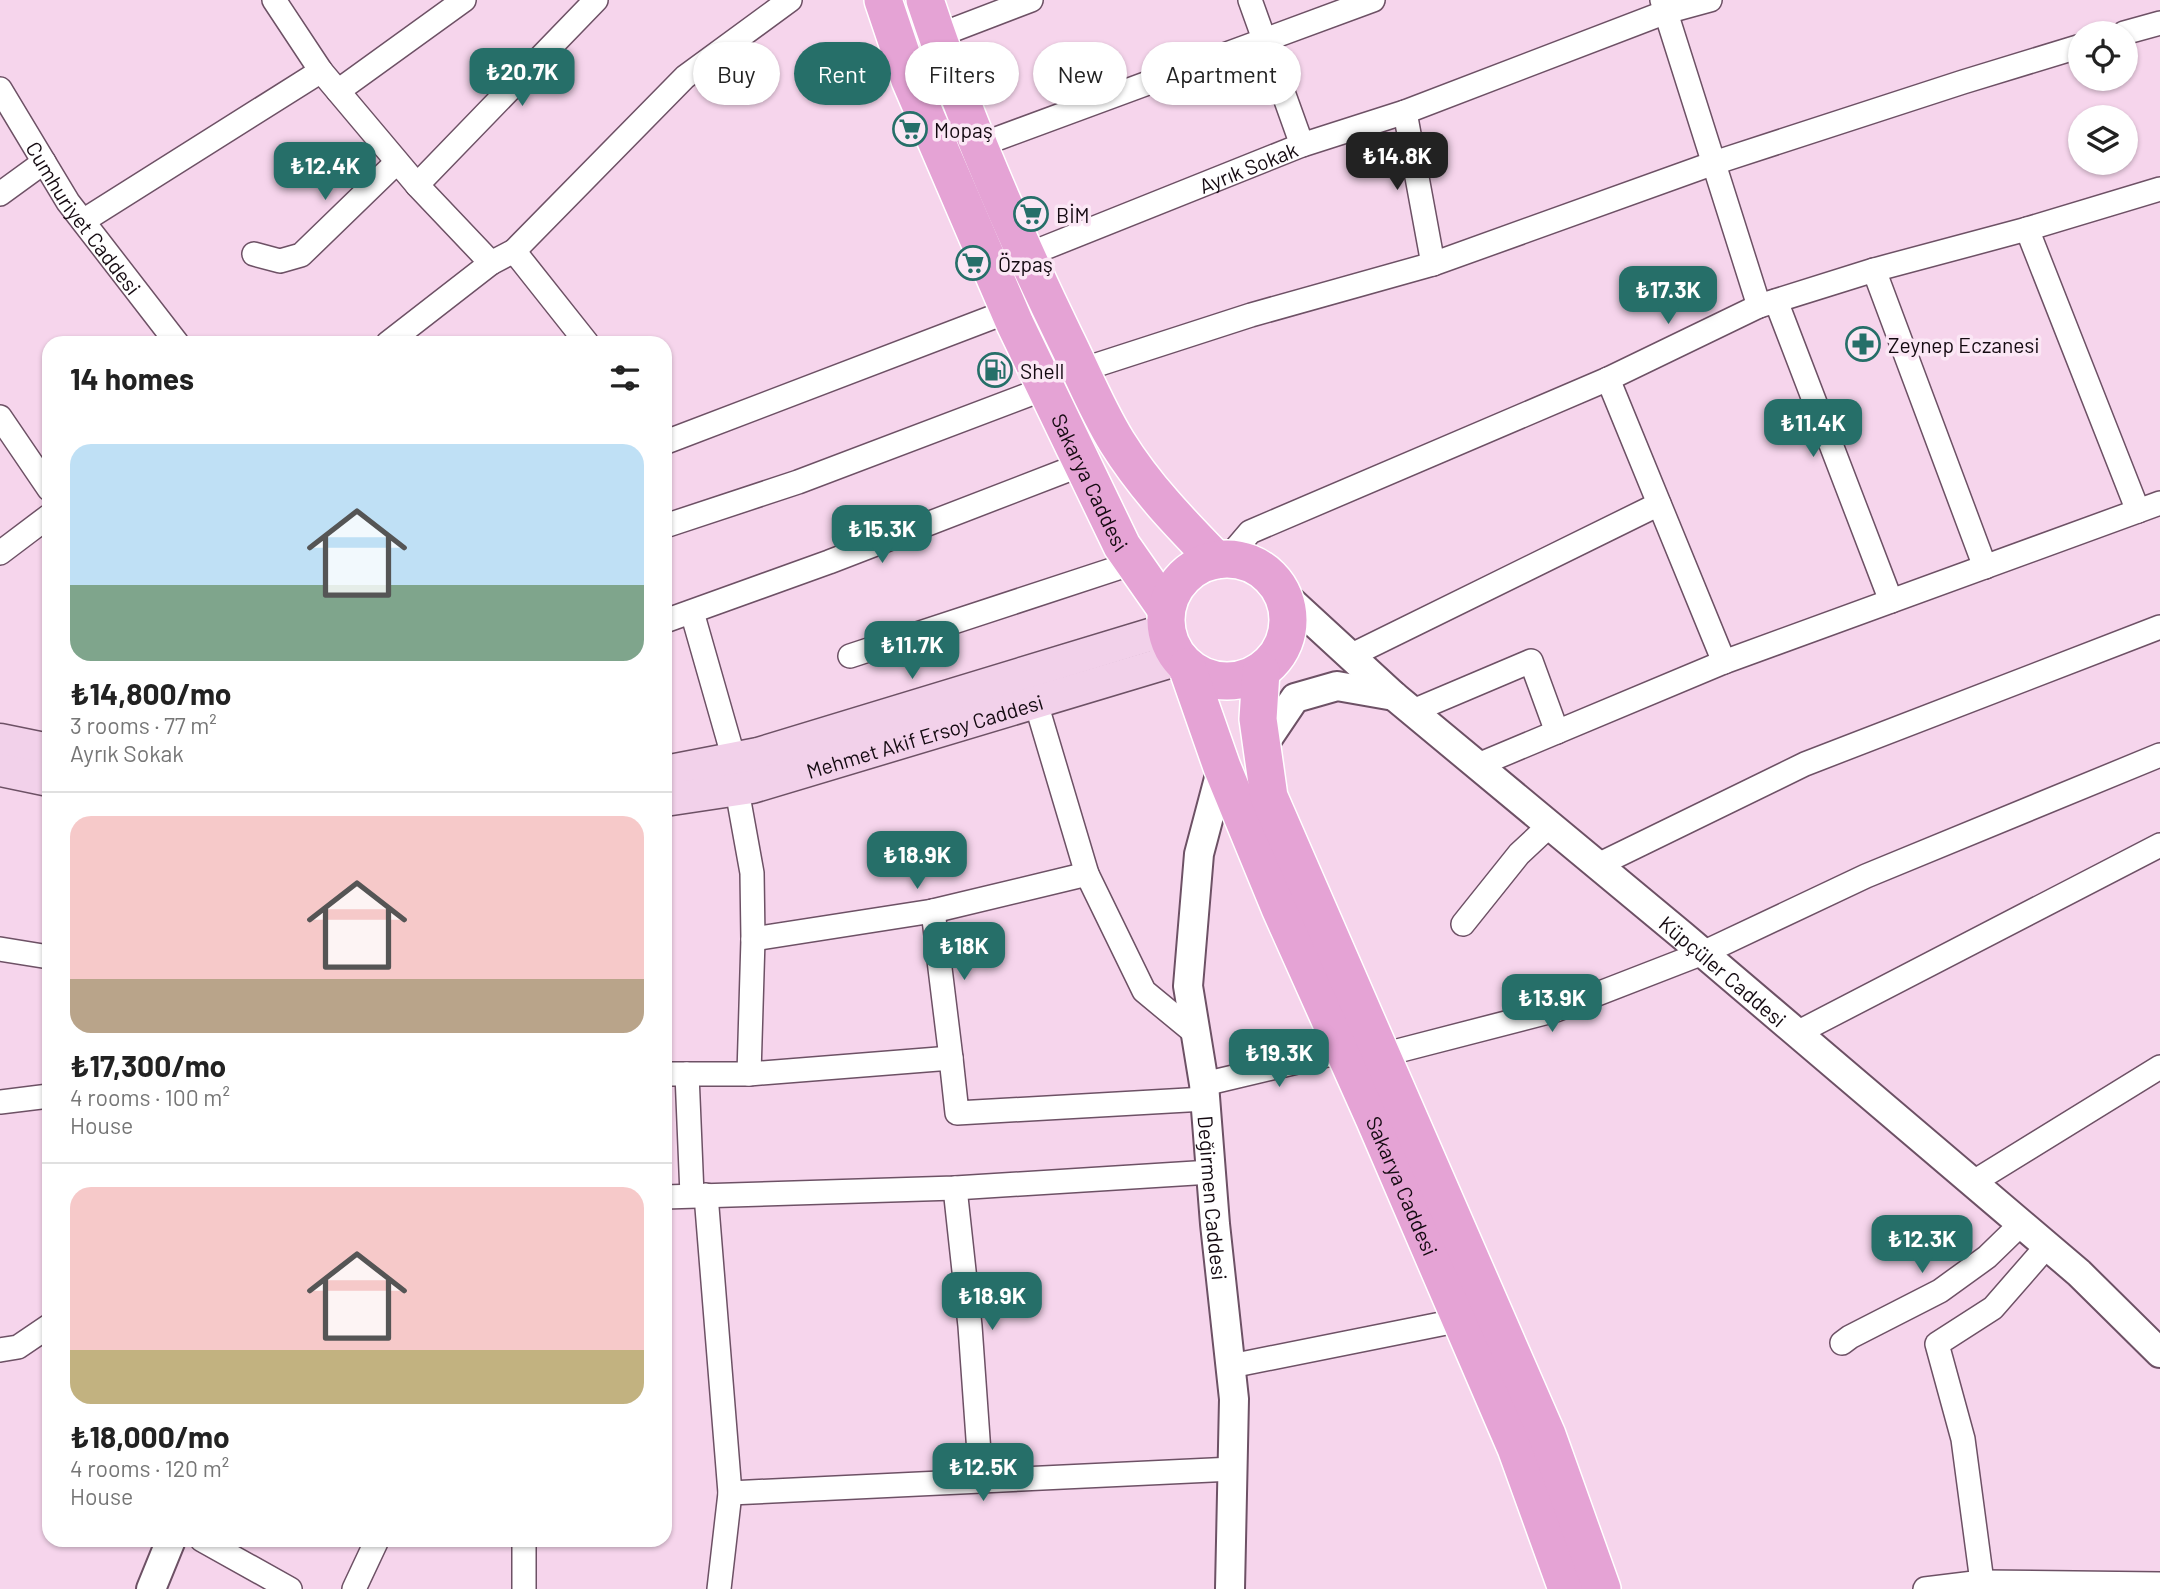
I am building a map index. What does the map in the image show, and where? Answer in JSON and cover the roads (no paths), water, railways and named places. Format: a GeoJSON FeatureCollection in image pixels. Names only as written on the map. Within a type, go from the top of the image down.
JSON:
{"type":"FeatureCollection","features":[{"type":"Feature","properties":{"kind":"main road","name":"Sakarya Caddesi"},"geometry":{"type":"LineString","coordinates":[[883,0],[910,80],[1009,311],[1122,546],[1175,641],[1222,767],[1280,908],[1516,1448],[1567,1589]]}},
{"type":"Feature","properties":{"kind":"main road","name":"Sakarya Caddesi"},"geometry":{"type":"LineString","coordinates":[[925,0],[947,66],[1027,255],[1116,442],[1162,505],[1221,559]]}},
{"type":"Feature","properties":{"kind":"main road"},"geometry":{"type":"LineString","coordinates":[[1221,559],[1244,561],[1273,579],[1282,593],[1288,619],[1284,645],[1261,671],[1243,679],[1223,681],[1204,677],[1175,641],[1172,592],[1184,577],[1198,566],[1221,559]]}},
{"type":"Feature","properties":{"kind":"main road","name":"Mehmet Akif Ersoy Caddesi"},"geometry":{"type":"LineString","coordinates":[[672,797],[736,774],[1036,703],[1175,641]]}},
{"type":"Feature","properties":{"kind":"main road","name":"Mehmet Akif Ersoy Caddesi"},"geometry":{"type":"LineString","coordinates":[[672,772],[736,774],[758,754],[1175,641]]}},
{"type":"Feature","properties":{"kind":"main road","name":"Sakarya Caddesi"},"geometry":{"type":"LineString","coordinates":[[1261,671],[1258,719],[1269,797],[1547,1436],[1602,1589]]}},
{"type":"Feature","properties":{"kind":"main road"},"geometry":{"type":"LineString","coordinates":[[0,740],[42,749]]}},
{"type":"Feature","properties":{"kind":"main road"},"geometry":{"type":"LineString","coordinates":[[0,770],[42,779]]}},
{"type":"Feature","properties":{"kind":"street"},"geometry":{"type":"LineString","coordinates":[[338,91],[464,0]]}},
{"type":"Feature","properties":{"kind":"street"},"geometry":{"type":"LineString","coordinates":[[417,185],[596,0]]}},
{"type":"Feature","properties":{"kind":"street"},"geometry":{"type":"LineString","coordinates":[[397,336],[491,263],[514,251],[685,77],[790,0]]}},
{"type":"Feature","properties":{"kind":"street"},"geometry":{"type":"LineString","coordinates":[[937,36],[1031,0]]}},
{"type":"Feature","properties":{"kind":"street"},"geometry":{"type":"LineString","coordinates":[[1250,0],[1303,145]]}},
{"type":"Feature","properties":{"kind":"street"},"geometry":{"type":"LineString","coordinates":[[980,145],[1373,0]]}},
{"type":"Feature","properties":{"kind":"street","name":"Ayrık Sokak"},"geometry":{"type":"LineString","coordinates":[[1027,255],[1303,145],[1405,112],[1664,6],[1710,0]]}},
{"type":"Feature","properties":{"kind":"street"},"geometry":{"type":"LineString","coordinates":[[279,2],[321,71],[417,185],[491,263]]}},
{"type":"Feature","properties":{"kind":"street"},"geometry":{"type":"LineString","coordinates":[[1664,6],[1714,163],[1768,304],[1891,601]]}},
{"type":"Feature","properties":{"kind":"street"},"geometry":{"type":"LineString","coordinates":[[2138,29],[2160,23]]}},
{"type":"Feature","properties":{"kind":"street"},"geometry":{"type":"LineString","coordinates":[[1081,370],[1251,315],[1433,264],[1714,163],[2068,50]]}},
{"type":"Feature","properties":{"kind":"street"},"geometry":{"type":"LineString","coordinates":[[83,221],[321,71]]}},
{"type":"Feature","properties":{"kind":"street","name":"Cumhuriyet Caddesi"},"geometry":{"type":"LineString","coordinates":[[0,89],[68,202],[172,336]]}},
{"type":"Feature","properties":{"kind":"street"},"geometry":{"type":"LineString","coordinates":[[1405,112],[1433,264]]}},
{"type":"Feature","properties":{"kind":"street"},"geometry":{"type":"LineString","coordinates":[[0,194],[44,162]]}},
{"type":"Feature","properties":{"kind":"street"},"geometry":{"type":"LineString","coordinates":[[254,254],[280,261],[301,255],[397,162]]}},
{"type":"Feature","properties":{"kind":"street"},"geometry":{"type":"LineString","coordinates":[[1221,559],[1250,531],[1608,379],[1768,304],[1874,270],[2028,229],[2160,189]]}},
{"type":"Feature","properties":{"kind":"street"},"geometry":{"type":"LineString","coordinates":[[2028,229],[2138,511]]}},
{"type":"Feature","properties":{"kind":"street"},"geometry":{"type":"LineString","coordinates":[[514,251],[581,336]]}},
{"type":"Feature","properties":{"kind":"street"},"geometry":{"type":"LineString","coordinates":[[1874,270],[1985,567]]}},
{"type":"Feature","properties":{"kind":"street"},"geometry":{"type":"LineString","coordinates":[[672,439],[1009,311]]}},
{"type":"Feature","properties":{"kind":"street"},"geometry":{"type":"LineString","coordinates":[[1608,379],[1724,662]]}},
{"type":"Feature","properties":{"kind":"street"},"geometry":{"type":"LineString","coordinates":[[672,524],[798,482],[1046,388]]}},
{"type":"Feature","properties":{"kind":"street"},"geometry":{"type":"LineString","coordinates":[[0,416],[42,479]]}},
{"type":"Feature","properties":{"kind":"street"},"geometry":{"type":"LineString","coordinates":[[672,619],[829,562],[1083,464]]}},
{"type":"Feature","properties":{"kind":"street"},"geometry":{"type":"LineString","coordinates":[[1478,765],[1724,662],[2160,503]]}},
{"type":"Feature","properties":{"kind":"street"},"geometry":{"type":"LineString","coordinates":[[1350,656],[1659,504]]}},
{"type":"Feature","properties":{"kind":"street"},"geometry":{"type":"LineString","coordinates":[[0,553],[42,521]]}},
{"type":"Feature","properties":{"kind":"street"},"geometry":{"type":"LineString","coordinates":[[850,656],[1133,563]]}},
{"type":"Feature","properties":{"kind":"street","name":"Küpçüler Caddesi"},"geometry":{"type":"LineString","coordinates":[[1282,593],[1404,703],[2079,1273],[2160,1353]]}},
{"type":"Feature","properties":{"kind":"street"},"geometry":{"type":"LineString","coordinates":[[692,612],[736,774],[752,873],[753,939],[748,1074]]}},
{"type":"Feature","properties":{"kind":"street"},"geometry":{"type":"LineString","coordinates":[[1598,865],[1805,764],[2160,627]]}},
{"type":"Feature","properties":{"kind":"street"},"geometry":{"type":"LineString","coordinates":[[1262,747],[1295,698],[1337,686],[1404,703],[1531,661],[1557,732]]}},
{"type":"Feature","properties":{"kind":"street"},"geometry":{"type":"LineString","coordinates":[[1036,703],[1087,874],[1144,991],[1196,1034]]}},
{"type":"Feature","properties":{"kind":"street"},"geometry":{"type":"LineString","coordinates":[[1382,1055],[1556,1010],[1703,954],[1866,876],[2160,755]]}},
{"type":"Feature","properties":{"kind":"street","name":"Değirmen Caddesi"},"geometry":{"type":"LineString","coordinates":[[1222,767],[1199,854],[1188,986],[1205,1092],[1234,1399],[1230,1589]]}},
{"type":"Feature","properties":{"kind":"street"},"geometry":{"type":"LineString","coordinates":[[1462,924],[1519,854],[1550,825]]}},
{"type":"Feature","properties":{"kind":"street"},"geometry":{"type":"LineString","coordinates":[[1797,1033],[2160,845]]}},
{"type":"Feature","properties":{"kind":"street"},"geometry":{"type":"LineString","coordinates":[[753,939],[933,911],[1087,874]]}},
{"type":"Feature","properties":{"kind":"street"},"geometry":{"type":"LineString","coordinates":[[933,911],[957,1113],[1205,1092],[1344,1051]]}},
{"type":"Feature","properties":{"kind":"street"},"geometry":{"type":"LineString","coordinates":[[0,949],[42,956]]}},
{"type":"Feature","properties":{"kind":"street"},"geometry":{"type":"LineString","coordinates":[[719,1589],[730,1493],[699,1195],[676,1074],[748,1074],[951,1058]]}},
{"type":"Feature","properties":{"kind":"street"},"geometry":{"type":"LineString","coordinates":[[1972,1183],[2160,1068]]}},
{"type":"Feature","properties":{"kind":"street"},"geometry":{"type":"LineString","coordinates":[[0,1102],[42,1097]]}},
{"type":"Feature","properties":{"kind":"street"},"geometry":{"type":"LineString","coordinates":[[672,1197],[955,1188],[1211,1172]]}},
{"type":"Feature","properties":{"kind":"street"},"geometry":{"type":"LineString","coordinates":[[955,1188],[970,1325],[981,1481]]}},
{"type":"Feature","properties":{"kind":"street"},"geometry":{"type":"LineString","coordinates":[[1842,1343],[1940,1291],[1987,1257],[2021,1224]]}},
{"type":"Feature","properties":{"kind":"street"},"geometry":{"type":"LineString","coordinates":[[1982,1582],[1963,1439],[1937,1344],[1993,1308],[2047,1246]]}},
{"type":"Feature","properties":{"kind":"street"},"geometry":{"type":"LineString","coordinates":[[1231,1366],[1461,1321]]}},
{"type":"Feature","properties":{"kind":"street"},"geometry":{"type":"LineString","coordinates":[[0,1350],[18,1347],[42,1331]]}},
{"type":"Feature","properties":{"kind":"street"},"geometry":{"type":"LineString","coordinates":[[730,1493],[1233,1469]]}},
{"type":"Feature","properties":{"kind":"street"},"geometry":{"type":"LineString","coordinates":[[151,1589],[168,1547]]}},
{"type":"Feature","properties":{"kind":"street"},"geometry":{"type":"LineString","coordinates":[[215,1547],[290,1589]]}},
{"type":"Feature","properties":{"kind":"street"},"geometry":{"type":"LineString","coordinates":[[354,1589],[374,1547]]}},
{"type":"Feature","properties":{"kind":"street"},"geometry":{"type":"LineString","coordinates":[[524,1547],[524,1589]]}},
{"type":"Feature","properties":{"kind":"street"},"geometry":{"type":"LineString","coordinates":[[1924,1589],[1982,1582],[2027,1586],[2160,1584]]}},
{"type":"Feature","properties":{"kind":"place","name":"Mopaş"},"geometry":{"type":"Point","coordinates":[910,129]}},
{"type":"Feature","properties":{"kind":"place","name":"BİM"},"geometry":{"type":"Point","coordinates":[1031,214]}},
{"type":"Feature","properties":{"kind":"place","name":"Özpaş"},"geometry":{"type":"Point","coordinates":[973,263]}},
{"type":"Feature","properties":{"kind":"place","name":"Zeynep Eczanesi"},"geometry":{"type":"Point","coordinates":[1863,344]}},
{"type":"Feature","properties":{"kind":"place","name":"Shell"},"geometry":{"type":"Point","coordinates":[995,370]}}]}
